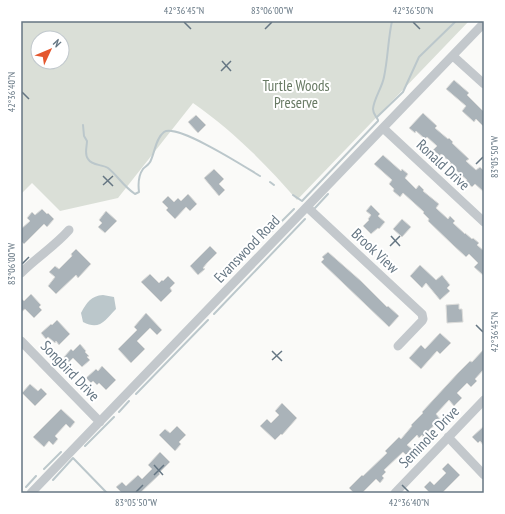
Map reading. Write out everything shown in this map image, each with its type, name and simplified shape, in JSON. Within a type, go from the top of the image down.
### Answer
[{"type":"street","name":"Evanswood Road","points":[[31,493],[483,24]]},
{"type":"street","points":[[453,56],[484,84]]},
{"type":"street","name":"Ronald Drive","points":[[383,128],[484,222]]},
{"type":"street","name":"Brook View","points":[[307,207],[420,311],[423,316],[422,321],[398,346]]},
{"type":"street","points":[[21,273],[39,256],[59,241],[69,230]]},
{"type":"street","name":"Songbird Drive","points":[[21,341],[100,422]]},
{"type":"street","name":"Seminole Drive","points":[[395,493],[484,400]]},
{"type":"street","points":[[448,438],[484,474]]},
{"type":"green space","name":"Turtle Woods Preserve","points":[[21,21],[469,21],[297,200],[248,148],[221,124],[193,103],[118,198],[60,211],[32,183],[21,194]]},
{"type":"shaded area","points":[[103,295],[114,297],[116,309],[98,325],[83,322],[81,313],[87,303],[92,298]]},
{"type":"building","points":[[454,80],[469,93],[467,95],[484,112],[484,127],[476,119],[474,122],[462,111],[466,106],[446,89]]},
{"type":"building","points":[[423,113],[437,126],[435,128],[448,139],[449,138],[453,142],[452,143],[469,159],[466,161],[476,170],[480,167],[484,171],[484,192],[475,184],[472,187],[466,182],[467,180],[450,165],[451,163],[441,154],[440,156],[433,150],[437,146],[427,137],[425,139],[416,131],[415,133],[409,128]]},
{"type":"building","points":[[196,115],[206,125],[198,133],[188,122]]},
{"type":"building","points":[[383,155],[401,171],[402,169],[408,174],[405,178],[416,189],[419,185],[424,190],[423,191],[439,204],[436,208],[448,219],[450,216],[455,221],[453,223],[465,234],[479,243],[477,245],[484,251],[484,276],[474,267],[478,263],[469,254],[466,257],[454,246],[428,221],[429,219],[423,213],[424,212],[403,193],[400,197],[393,191],[394,189],[389,184],[392,180],[374,164]]},
{"type":"building","points":[[214,169],[224,179],[219,184],[225,190],[219,196],[204,178]]},
{"type":"building","points":[[188,194],[197,204],[190,211],[186,207],[175,219],[166,210],[168,208],[162,202],[168,196],[174,202],[178,198],[181,201]]},
{"type":"building","points":[[371,205],[380,214],[378,216],[385,222],[379,229],[378,228],[371,234],[363,226],[369,220],[368,219],[371,215],[366,211]]},
{"type":"building","points":[[42,209],[54,219],[47,227],[44,224],[24,244],[21,241],[21,229],[30,221],[27,218],[32,212],[35,215]]},
{"type":"building","points":[[106,211],[117,221],[105,233],[98,227],[102,223],[99,220]]},
{"type":"building","points":[[402,219],[411,227],[402,237],[393,229]]},
{"type":"building","points":[[210,246],[217,253],[203,268],[205,269],[198,275],[190,266]]},
{"type":"building","points":[[76,249],[91,264],[78,278],[76,275],[56,294],[48,286],[55,277],[49,272],[55,266],[59,269],[72,256],[71,254]]},
{"type":"building","points":[[328,252],[361,281],[387,307],[388,306],[399,316],[389,327],[321,262],[324,259],[322,257]]},
{"type":"building","points":[[420,265],[436,280],[442,275],[450,285],[447,288],[450,291],[440,300],[426,283],[422,288],[410,276]]},
{"type":"building","points":[[150,274],[159,283],[168,276],[175,283],[170,288],[172,291],[161,302],[141,282]]},
{"type":"building","points":[[31,294],[41,305],[39,307],[42,310],[34,318],[25,309],[21,312],[21,298],[24,301]]},
{"type":"building","points":[[459,304],[459,309],[462,309],[463,322],[447,323],[446,305]]},
{"type":"building","points":[[146,313],[162,330],[157,335],[150,328],[137,341],[145,349],[131,363],[118,349],[137,330],[134,327]]},
{"type":"building","points":[[57,320],[70,334],[59,345],[56,341],[55,343],[48,337],[46,339],[41,333]]},
{"type":"building","points":[[440,333],[451,343],[440,354],[437,351],[421,369],[409,358],[421,345],[425,349]]},
{"type":"building","points":[[80,344],[86,351],[85,352],[89,356],[87,357],[90,360],[82,367],[73,358],[69,362],[64,357],[71,349],[73,351]]},
{"type":"building","points":[[484,349],[484,369],[475,379],[477,381],[471,387],[467,383],[457,393],[462,398],[454,406],[449,400],[436,414],[440,419],[423,437],[422,435],[419,438],[417,435],[407,445],[412,449],[406,455],[403,452],[384,470],[386,472],[382,476],[384,478],[380,483],[376,479],[362,493],[354,493],[349,488],[387,453],[385,451],[399,437],[401,439],[412,426],[411,425],[423,413],[422,412],[458,373],[470,361],[472,362]]},
{"type":"building","points":[[102,366],[116,380],[106,390],[99,383],[97,385],[93,381],[91,383],[86,378],[96,369],[98,371]]},
{"type":"building","points":[[30,384],[38,391],[41,388],[47,394],[35,406],[22,393]]},
{"type":"building","points":[[282,403],[297,418],[282,435],[281,434],[275,440],[260,426],[267,419],[271,423],[279,415],[275,411]]},
{"type":"building","points":[[61,409],[75,422],[70,428],[66,424],[55,436],[58,439],[53,445],[49,441],[44,447],[33,437]]},
{"type":"building","points":[[177,426],[186,435],[179,442],[181,444],[175,451],[159,435],[165,429],[170,433]]},
{"type":"building","points":[[484,426],[484,446],[480,441],[478,443],[472,437]]},
{"type":"building","points":[[160,452],[170,462],[140,493],[122,493],[116,487],[122,482],[126,486],[138,475],[142,479],[152,469],[148,465]]},
{"type":"building","points":[[448,463],[460,475],[442,493],[430,493],[424,487],[430,481],[434,485],[446,473],[442,469]]},
{"type":"waterway","points":[[293,195],[302,201],[378,121],[373,109],[384,77],[392,21]]},
{"type":"waterway","points":[[377,117],[403,92],[419,57],[456,21]]},
{"type":"waterway","points":[[83,125],[84,136],[87,141],[86,153],[88,159],[92,163],[108,168],[127,188],[135,194],[139,192],[140,174],[149,164],[159,138],[164,132],[171,131],[196,140],[211,147],[260,176]]},
{"type":"waterway","points":[[270,182],[274,185]]},
{"type":"waterway","points":[[315,208],[328,194]]},
{"type":"waterway","points":[[266,237],[294,209]]},
{"type":"waterway","points":[[214,314],[305,219]]},
{"type":"waterway","points":[[136,394],[208,320]]},
{"type":"waterway","points":[[119,412],[129,401]]},
{"type":"waterway","points":[[85,446],[114,417]]},
{"type":"waterway","points":[[44,469],[61,452]]},
{"type":"waterway","points":[[53,480],[73,458],[107,493]]},
{"type":"waterway","points":[[26,487],[36,476]]}]
